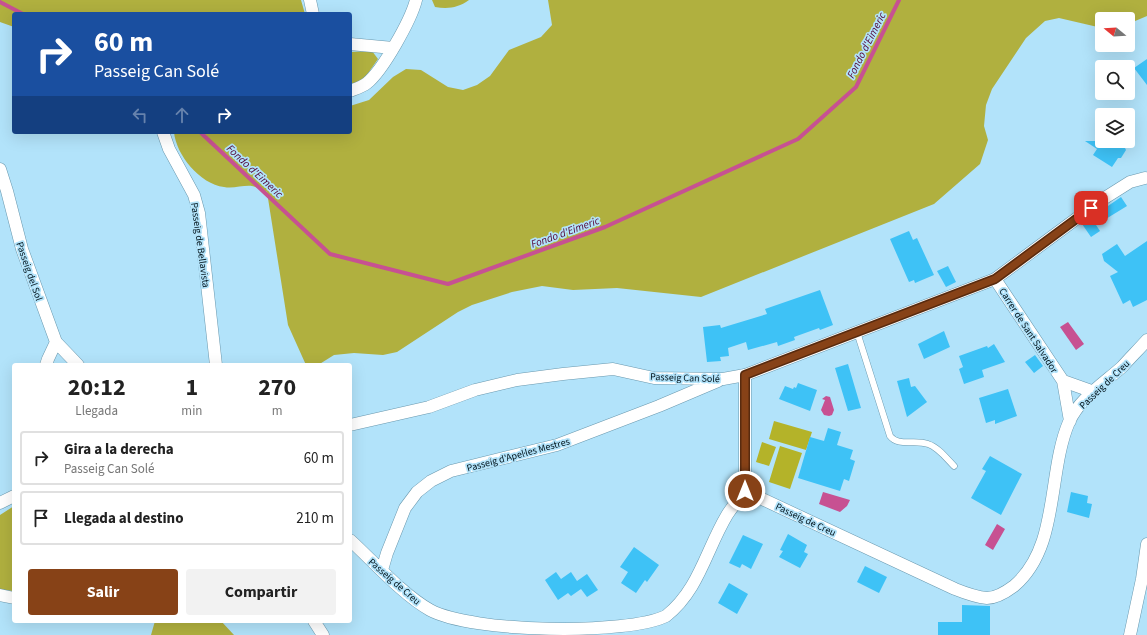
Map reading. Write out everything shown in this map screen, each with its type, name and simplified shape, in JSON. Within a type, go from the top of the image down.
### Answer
[{"type":"street","points":[[310,0],[313,12]]},
{"type":"street","points":[[352,90],[367,83],[383,64],[414,8],[416,0]]},
{"type":"street","points":[[352,44],[392,48]]},
{"type":"street","name":"Passeig de Bellavista","points":[[164,134],[169,149],[194,195],[199,213],[216,363]]},
{"type":"street","name":"Passeig del Sol","points":[[0,169],[8,191],[22,249],[56,342],[76,363]]},
{"type":"street","name":"Passeig Can Solé","points":[[352,425],[429,407],[475,390],[503,383],[563,374],[613,369],[654,378],[723,379],[745,375],[995,279],[1103,199],[1130,182],[1146,176]]},
{"type":"street","name":"Carrer de Sant Salvador","points":[[995,279],[1062,381],[1070,421]]},
{"type":"street","name":"Passeig de Creu","points":[[352,542],[397,585],[429,609],[458,620],[535,633],[585,633],[627,630],[646,626],[666,616],[683,599],[697,580],[727,516],[745,491],[955,589],[975,596],[988,598],[994,597],[1000,595],[1019,582],[1034,563],[1042,545],[1064,439],[1070,421],[1079,406],[1147,340]]},
{"type":"street","points":[[47,363],[56,342]]},
{"type":"street","points":[[745,375],[745,491]]},
{"type":"street","name":"Passeig d'Apel·les Mestres","points":[[382,570],[387,553],[405,508],[417,492],[431,481],[451,471],[557,446],[723,379]]},
{"type":"street","name":"Carrer de Sant Salvador","points":[[1062,381],[1094,392]]},
{"type":"street","points":[[0,503],[12,497]]},
{"type":"street","points":[[1130,635],[1142,579],[1147,544]]},
{"type":"street","points":[[0,596],[12,598]]},
{"type":"street","points":[[315,623],[323,635]]},
{"type":"lane","points":[[857,332],[890,436],[896,441],[929,444],[935,447],[954,466]]},
{"type":"shaded area","points":[[0,0],[301,0],[304,12],[12,12],[12,26],[0,22]]},
{"type":"shaded area","points":[[432,0],[469,0],[457,6],[444,8],[435,7]]},
{"type":"shaded area","points":[[548,0],[1147,0],[1147,16],[1135,21],[1135,12],[1095,12],[1095,26],[1059,18],[1045,21],[1026,38],[992,89],[986,105],[984,126],[988,140],[980,164],[934,204],[701,297],[617,288],[573,290],[542,286],[512,292],[472,305],[458,312],[397,352],[383,355],[354,353],[334,355],[321,363],[305,363],[288,325],[267,192],[252,186],[231,188],[224,187],[215,185],[206,180],[184,159],[179,150],[174,134],[352,134],[352,105],[369,100],[393,77],[406,69],[421,70],[448,87],[463,90],[477,85],[490,76],[509,50],[541,37],[552,25]]},
{"type":"shaded area","points":[[372,51],[378,59],[364,79],[352,84],[352,52]]},
{"type":"shaded area","points":[[1068,322],[1084,344],[1076,350],[1060,327]]},
{"type":"shaded area","points":[[826,396],[830,397],[834,410],[832,415],[829,416],[824,415],[821,410],[825,400],[822,399]]},
{"type":"shaded area","points":[[774,421],[812,432],[806,450],[769,439]]},
{"type":"shaded area","points":[[762,442],[776,447],[769,466],[756,462]]},
{"type":"shaded area","points":[[780,446],[802,453],[790,489],[769,482]]},
{"type":"shaded area","points":[[823,492],[850,500],[847,506],[840,512],[819,504]]},
{"type":"shaded area","points":[[12,507],[12,591],[0,590],[0,515]]},
{"type":"shaded area","points":[[997,524],[1005,529],[993,550],[985,545]]},
{"type":"shaded area","points":[[154,623],[223,623],[234,635],[151,635]]},
{"type":"building","points":[[1147,59],[1147,85],[1135,69],[1135,67]]},
{"type":"building","points":[[1085,141],[1095,141],[1095,148]]},
{"type":"building","points":[[1096,148],[1125,148],[1126,150],[1121,158],[1118,158],[1112,167],[1093,155],[1097,149]]},
{"type":"building","points":[[1121,197],[1127,206],[1096,225],[1100,231],[1091,237],[1082,224]]},
{"type":"building","points":[[909,231],[913,240],[917,238],[934,275],[915,283],[914,280],[909,282],[890,239]]},
{"type":"building","points":[[1147,241],[1147,300],[1133,307],[1130,300],[1123,304],[1110,276],[1118,272],[1104,261],[1102,254],[1117,244],[1125,256]]},
{"type":"building","points":[[948,266],[956,282],[946,287],[937,271]]},
{"type":"building","points":[[820,290],[833,325],[820,330],[819,328],[794,337],[795,340],[778,346],[777,342],[748,350],[746,342],[728,348],[729,356],[720,357],[721,361],[707,362],[703,327],[720,325],[721,328],[767,314],[765,309]]},
{"type":"building","points":[[944,331],[950,347],[924,359],[918,344]]},
{"type":"building","points":[[994,344],[1005,362],[982,370],[984,377],[964,384],[959,369],[963,367],[959,356],[987,346],[988,348]]},
{"type":"building","points":[[1035,355],[1043,366],[1034,373],[1025,362]]},
{"type":"building","points":[[848,364],[861,408],[848,411],[835,368]]},
{"type":"building","points":[[909,378],[911,387],[915,386],[927,402],[907,417],[897,381]]},
{"type":"building","points":[[798,383],[817,390],[810,411],[779,399],[785,386],[793,389],[794,387],[796,388]]},
{"type":"building","points":[[1008,389],[1017,416],[995,424],[995,420],[986,423],[979,398]]},
{"type":"building","points":[[828,428],[841,432],[837,445],[853,450],[850,459],[855,461],[849,481],[844,479],[840,491],[798,478],[810,437],[824,441]]},
{"type":"building","points":[[990,456],[1022,474],[1001,515],[971,498],[986,471],[982,469]]},
{"type":"building","points":[[1071,492],[1088,496],[1087,503],[1092,504],[1089,518],[1067,512]]},
{"type":"building","points":[[788,534],[807,545],[804,552],[808,554],[800,568],[779,557],[783,551],[780,550]]},
{"type":"building","points":[[743,535],[763,544],[751,569],[742,564],[740,568],[729,563]]},
{"type":"building","points":[[634,547],[659,565],[647,582],[645,580],[636,593],[621,583],[628,572],[620,567]]},
{"type":"building","points":[[865,566],[887,577],[879,593],[857,582]]},
{"type":"building","points":[[556,572],[561,579],[571,572],[577,581],[587,574],[598,590],[587,597],[581,589],[571,596],[568,593],[558,600],[545,580]]},
{"type":"building","points":[[729,583],[748,594],[737,614],[718,603]]},
{"type":"building","points":[[962,605],[990,606],[990,635],[938,635],[938,622],[962,622]]},
{"type":"waterway","name":"Fondo d'Eimeric","points":[[202,134],[330,254],[448,284],[605,227],[798,139],[856,87],[899,0]]},
{"type":"waterway","name":"Fondo d'Eimeric","points":[[0,2],[19,12]]},
{"type":"route","points":[[745,491],[745,375],[995,279],[1091,208]]}]
